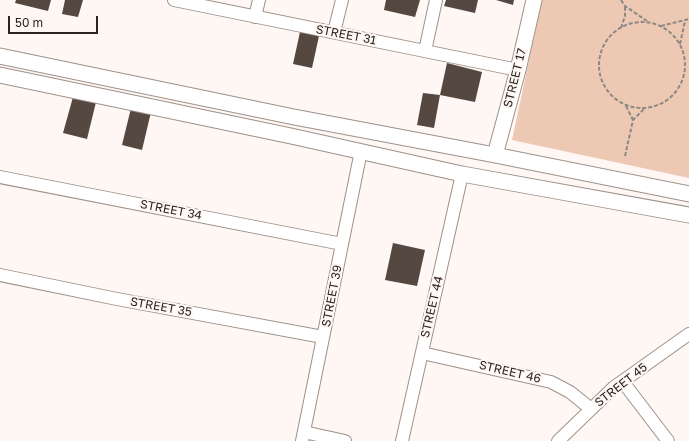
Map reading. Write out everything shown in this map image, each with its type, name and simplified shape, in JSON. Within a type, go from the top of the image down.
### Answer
[{"type":"street","name":"STREET 31","points":[[174,0],[518,70]]},
{"type":"street","points":[[255,17],[259,0]]},
{"type":"street","points":[[334,32],[342,0]]},
{"type":"street","points":[[425,51],[436,0]]},
{"type":"street","name":"STREET 17","points":[[495,155],[518,70],[534,0]]},
{"type":"street","points":[[0,56],[294,117],[689,194]]},
{"type":"street","points":[[0,75],[291,136],[462,174],[689,215]]},
{"type":"street","points":[[291,136],[294,117]]},
{"type":"street","name":"STREET 39","points":[[303,437],[361,151]]},
{"type":"street","name":"STREET 44","points":[[402,441],[462,174]]},
{"type":"street","name":"STREET 34","points":[[0,176],[342,244]]},
{"type":"street","name":"STREET 35","points":[[0,275],[117,299],[323,337]]},
{"type":"street","name":"STREET 45","points":[[558,441],[591,409],[623,382],[689,334]]},
{"type":"street","name":"STREET 46","points":[[422,353],[551,382],[570,392],[591,409]]},
{"type":"street","points":[[623,382],[661,438]]},
{"type":"street","points":[[303,437],[345,441]]},
{"type":"path","points":[[621,0],[625,6],[648,22],[667,30],[679,45],[683,53],[685,67],[682,81],[674,94],[663,103],[645,108],[635,108],[626,105],[610,94],[602,82],[599,68],[600,55],[606,42],[620,29],[628,25],[648,22]]},
{"type":"path","points":[[620,29],[625,16],[625,6]]},
{"type":"path","points":[[660,26],[688,20]]},
{"type":"path","points":[[679,45],[684,23],[688,20]]},
{"type":"path","points":[[625,156],[632,120],[626,105]]},
{"type":"path","points":[[632,120],[645,108]]},
{"type":"shaded area","points":[[542,0],[689,0],[689,178],[512,140]]},
{"type":"building","points":[[16,0],[51,0],[48,11],[15,3]]},
{"type":"building","points":[[65,0],[83,0],[78,17],[62,14]]},
{"type":"building","points":[[386,0],[420,0],[415,17],[384,10]]},
{"type":"building","points":[[446,0],[478,0],[475,13],[444,6]]},
{"type":"building","points":[[496,0],[514,0],[513,5]]},
{"type":"building","points":[[300,32],[319,36],[312,68],[293,64]]},
{"type":"building","points":[[447,63],[482,72],[475,102],[440,95]]},
{"type":"building","points":[[423,93],[440,95],[434,128],[417,125]]},
{"type":"building","points":[[73,97],[96,102],[87,139],[63,133]]},
{"type":"building","points":[[131,108],[151,112],[142,150],[122,145]]},
{"type":"building","points":[[393,243],[425,250],[417,286],[385,280]]}]
